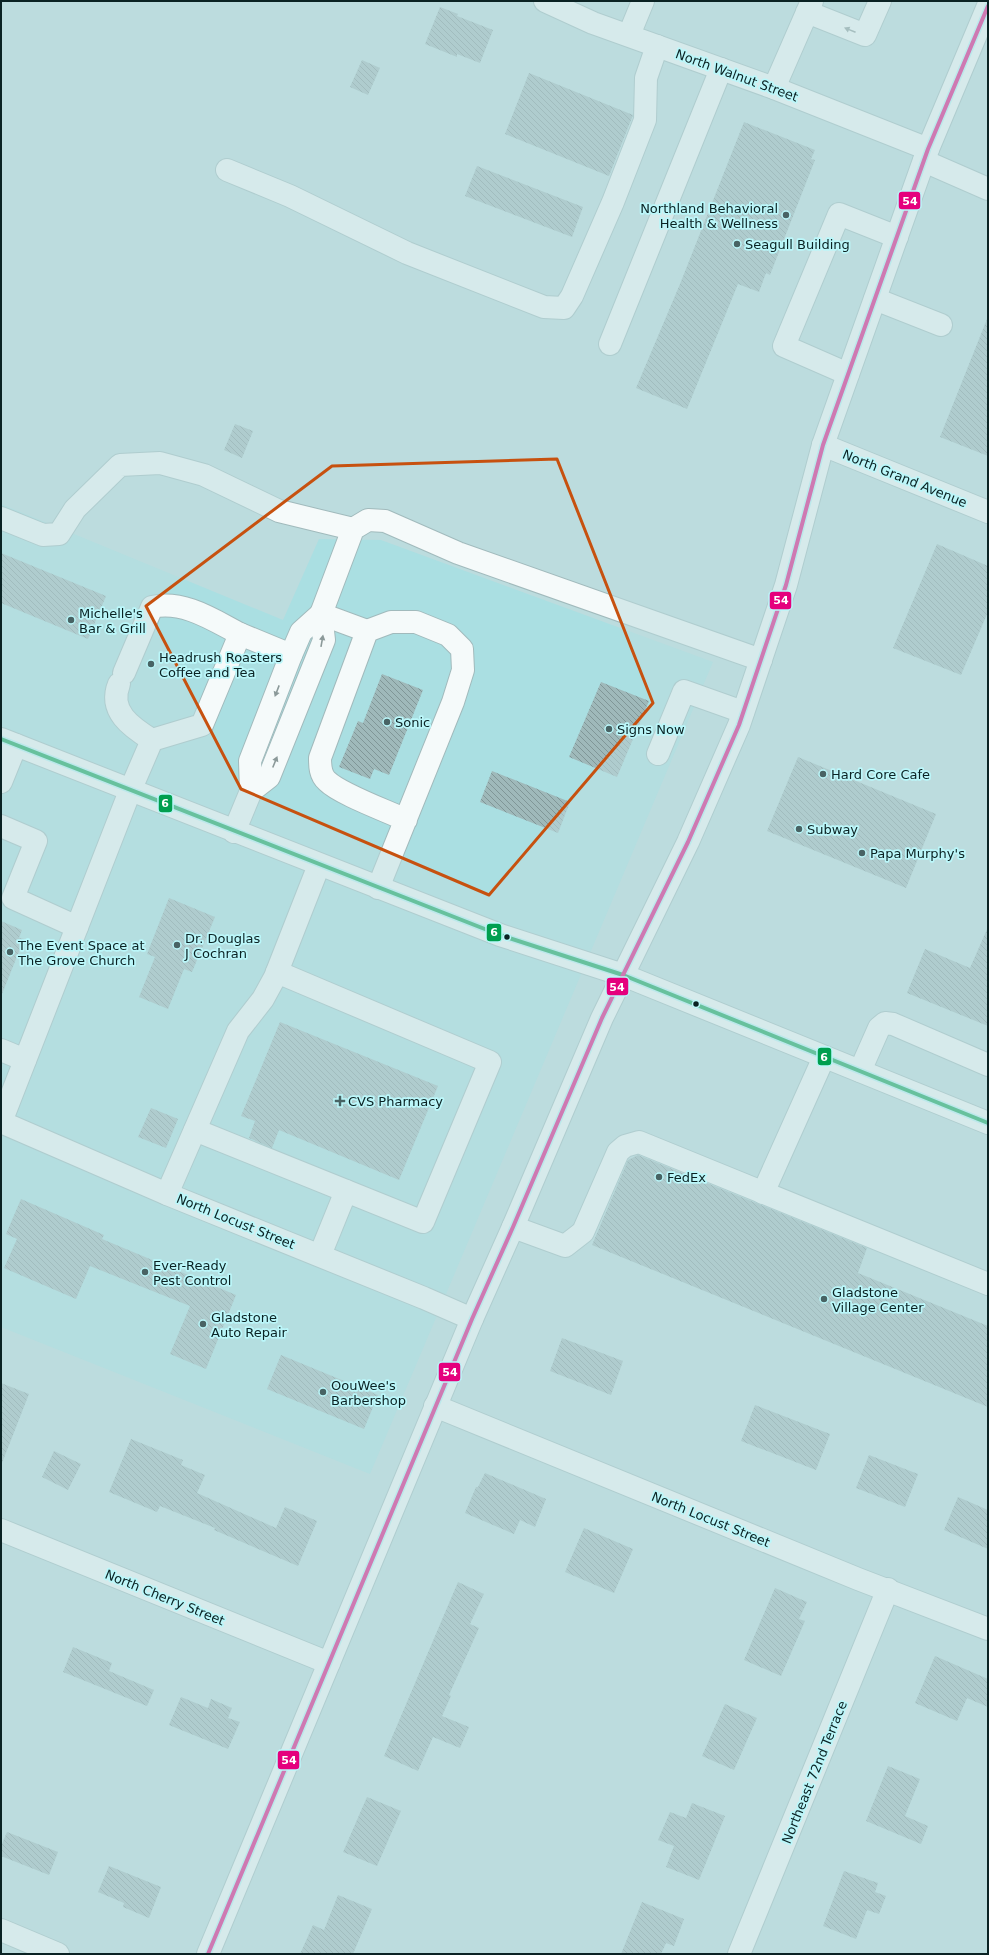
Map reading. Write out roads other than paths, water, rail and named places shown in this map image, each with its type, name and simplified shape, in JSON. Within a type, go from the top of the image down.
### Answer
[{"type":"main road","name":"North Walnut Street","points":[[545,1],[593,24],[629,35],[774,88],[926,155],[988,189]]},
{"type":"main road","points":[[629,35],[643,1]]},
{"type":"main road","points":[[774,88],[810,7],[864,35],[880,1]]},
{"type":"main road","points":[[208,1954],[472,1319],[602,1018],[688,842],[743,712],[786,585],[822,445],[926,155],[988,6]]},
{"type":"main road","points":[[227,170],[290,196],[423,260],[544,306],[564,308],[572,296],[613,202],[645,120],[646,78],[657,46]]},
{"type":"main road","points":[[610,344],[721,69]]},
{"type":"main road","points":[[848,374],[784,346],[839,214],[897,237]]},
{"type":"main road","points":[[875,299],[941,325]]},
{"type":"main road","name":"North Grand Avenue","points":[[822,445],[988,512]]},
{"type":"main road","points":[[1,518],[43,535],[59,534],[75,509],[120,465],[160,463],[204,475],[279,511],[354,529]]},
{"type":"main road","points":[[234,832],[251,791],[250,761],[291,655],[301,632],[321,614],[354,529],[368,520],[385,521],[458,553],[761,660]]},
{"type":"main road","points":[[240,634],[202,725],[152,740],[133,728],[118,710],[115,699],[122,678],[152,608],[166,604],[186,608],[240,634],[291,655]]},
{"type":"main road","points":[[321,614],[367,630],[391,622],[416,622],[448,635],[462,649],[463,670],[453,702],[378,888]]},
{"type":"main road","points":[[251,791],[269,777],[324,640],[321,614]]},
{"type":"main road","points":[[367,630],[320,758],[320,770],[326,781],[337,788],[406,820]]},
{"type":"main road","points":[[658,754],[684,691],[743,712]]},
{"type":"main road","points":[[1,1122],[130,791],[152,740]]},
{"type":"main road","points":[[1,782],[9,742],[234,832],[500,935],[622,975],[988,1124]]},
{"type":"main road","points":[[1,826],[36,841],[13,898],[77,927]]},
{"type":"main road","points":[[167,1194],[238,1031],[263,999],[277,972],[319,865]]},
{"type":"main road","points":[[195,1130],[423,1222],[490,1062],[277,972]]},
{"type":"main road","points":[[860,1071],[879,1028],[885,1022],[893,1024],[988,1065]]},
{"type":"main road","points":[[1,1050],[25,1060]]},
{"type":"main road","points":[[764,1193],[824,1057]]},
{"type":"main road","name":"North Locust Street","points":[[1,1122],[167,1194],[320,1255],[472,1319]]},
{"type":"main road","points":[[513,1227],[565,1246],[572,1242],[583,1232],[618,1152],[625,1146],[639,1142],[988,1284]]},
{"type":"main road","points":[[320,1255],[346,1191]]},
{"type":"main road","name":"North Locust Street","points":[[435,1406],[988,1629]]},
{"type":"main road","name":"North Cherry Street","points":[[1,1530],[329,1664]]},
{"type":"main road","name":"Northeast 72nd Terrace","points":[[739,1954],[888,1589]]},
{"type":"main road","points":[[1,1930],[58,1954]]},
{"type":"place","name":"Northland Behavioral Health & Wellness","points":[[786,215]]},
{"type":"place","name":"Seagull Building","points":[[737,244]]},
{"type":"place","name":"Michelle's Bar & Grill","points":[[71,620]]},
{"type":"place","name":"Headrush Roasters Coffee and Tea","points":[[151,664]]},
{"type":"place","name":"Sonic","points":[[387,722]]},
{"type":"place","name":"Signs Now","points":[[609,729]]},
{"type":"place","name":"Hard Core Cafe","points":[[823,774]]},
{"type":"place","name":"Subway","points":[[799,829]]},
{"type":"place","name":"Papa Murphy's","points":[[862,853]]},
{"type":"place","name":"Dr. Douglas J Cochran","points":[[177,945]]},
{"type":"place","name":"The Event Space at The Grove Church","points":[[10,952]]},
{"type":"place","name":"CVS Pharmacy","points":[[340,1101]]},
{"type":"place","name":"FedEx","points":[[659,1177]]},
{"type":"place","name":"Ever-Ready Pest Control","points":[[145,1272]]},
{"type":"place","name":"Gladstone Village Center","points":[[824,1299]]},
{"type":"place","name":"Gladstone Auto Repair","points":[[203,1324]]},
{"type":"place","name":"OouWee's Barbershop","points":[[323,1392]]}]
